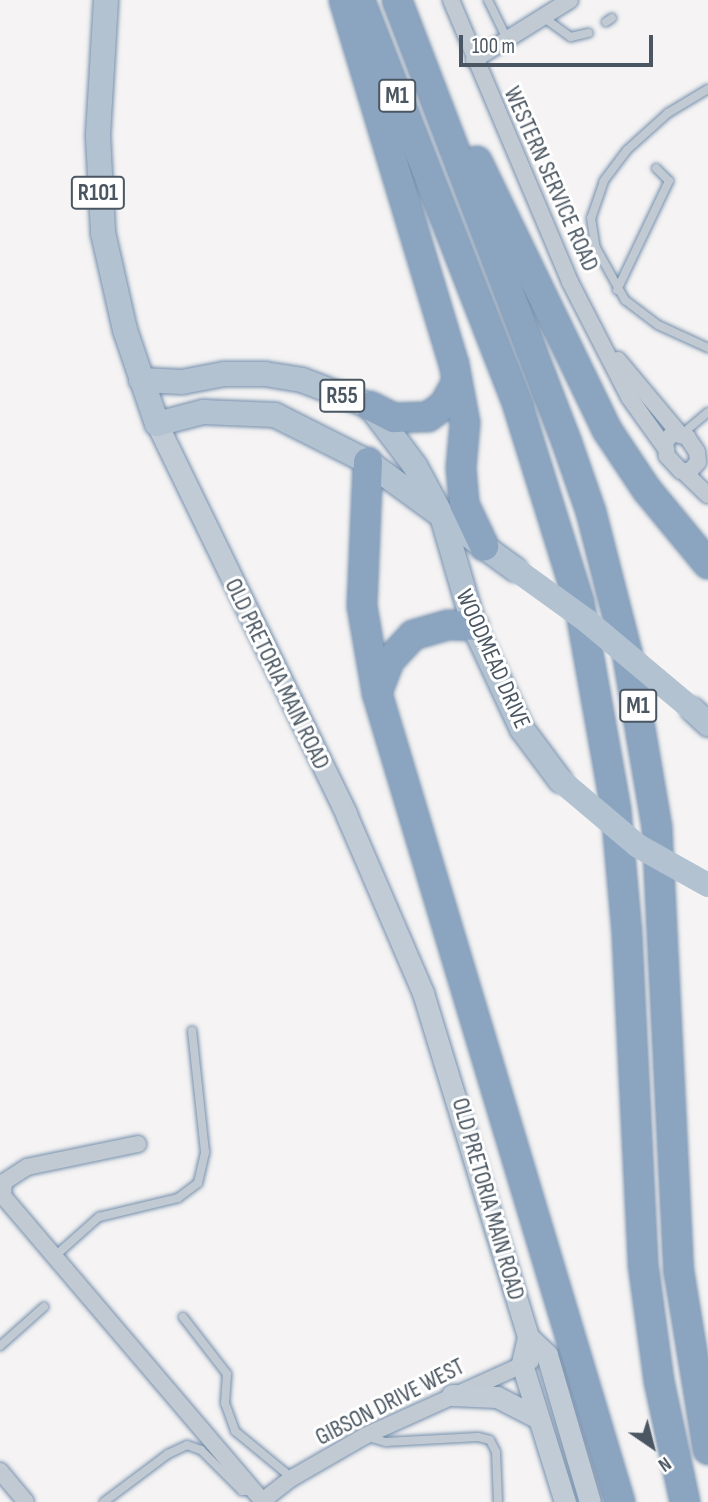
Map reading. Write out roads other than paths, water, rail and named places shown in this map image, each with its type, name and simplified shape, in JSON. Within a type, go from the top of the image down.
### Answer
[{"type":"highway","points":[[344,0],[457,382],[465,423],[461,468],[464,504],[484,546]]},
{"type":"highway","name":"M1","points":[[360,0],[518,406],[579,603],[616,810],[627,934],[643,1264],[659,1381],[685,1502]]},
{"type":"highway","points":[[399,0],[607,430],[647,490],[708,564]]},
{"type":"highway","name":"M1","points":[[399,0],[567,443],[591,512],[627,652],[657,828],[679,1272],[708,1450]]},
{"type":"highway","points":[[370,407],[394,418],[428,417],[444,405],[457,382]]},
{"type":"highway","points":[[368,462],[362,606],[377,694],[620,1502]]},
{"type":"highway","points":[[377,694],[388,661],[412,635],[449,625],[474,626]]},
{"type":"main road","name":"OLD PRETORIA MAIN ROAD","points":[[106,0],[98,193],[112,283],[141,380],[157,424],[346,814],[423,993],[528,1337],[522,1364],[565,1502]]},
{"type":"main road","name":"R55","points":[[141,380],[182,382],[223,374],[265,374],[302,380],[370,407]]},
{"type":"main road","name":"WOODMEAD DRIVE","points":[[370,407],[415,466],[442,516],[474,626],[522,729],[560,780],[638,846],[708,885]]},
{"type":"main road","name":"WOODMEAD DRIVE","points":[[157,424],[203,412],[275,415],[368,462],[587,621],[701,717]]},
{"type":"main road","name":"OLD PRETORIA MAIN ROAD","points":[[528,1337],[547,1355]]},
{"type":"main road","points":[[547,1355],[590,1502]]},
{"type":"main road","points":[[452,1395],[497,1397],[538,1418]]},
{"type":"street","name":"WESTERN SERVICE ROAD","points":[[451,0],[529,194],[629,397],[664,446],[673,465],[699,462],[680,433],[600,335]]},
{"type":"street","points":[[474,60],[570,0]]},
{"type":"street","points":[[664,446],[669,435],[680,433]]},
{"type":"street","points":[[699,462],[708,495]]},
{"type":"street","points":[[138,1144],[27,1167],[4,1182],[3,1196],[260,1498]]},
{"type":"street","name":"GIBSON DRIVE WEST","points":[[260,1498],[365,1436],[547,1355]]},
{"type":"street","points":[[0,1471],[26,1502]]},
{"type":"lane","points":[[488,0],[507,39]]},
{"type":"lane","points":[[542,17],[571,37],[589,33]]},
{"type":"lane","points":[[708,89],[640,136],[612,167],[598,194],[591,218],[592,236],[617,290],[657,325],[708,348]]},
{"type":"lane","points":[[617,290],[669,181],[656,168]]},
{"type":"lane","points":[[680,433],[708,412]]},
{"type":"lane","points":[[55,1256],[99,1217],[178,1198],[198,1183],[205,1152],[192,1031]]},
{"type":"lane","points":[[0,1346],[44,1307]]},
{"type":"lane","points":[[183,1317],[227,1374],[225,1403],[235,1431],[292,1478]]},
{"type":"lane","points":[[365,1436],[386,1442],[478,1437],[490,1440],[496,1451],[498,1502]]},
{"type":"lane","points":[[104,1502],[168,1454],[187,1445],[201,1450],[242,1491],[260,1498]]}]
